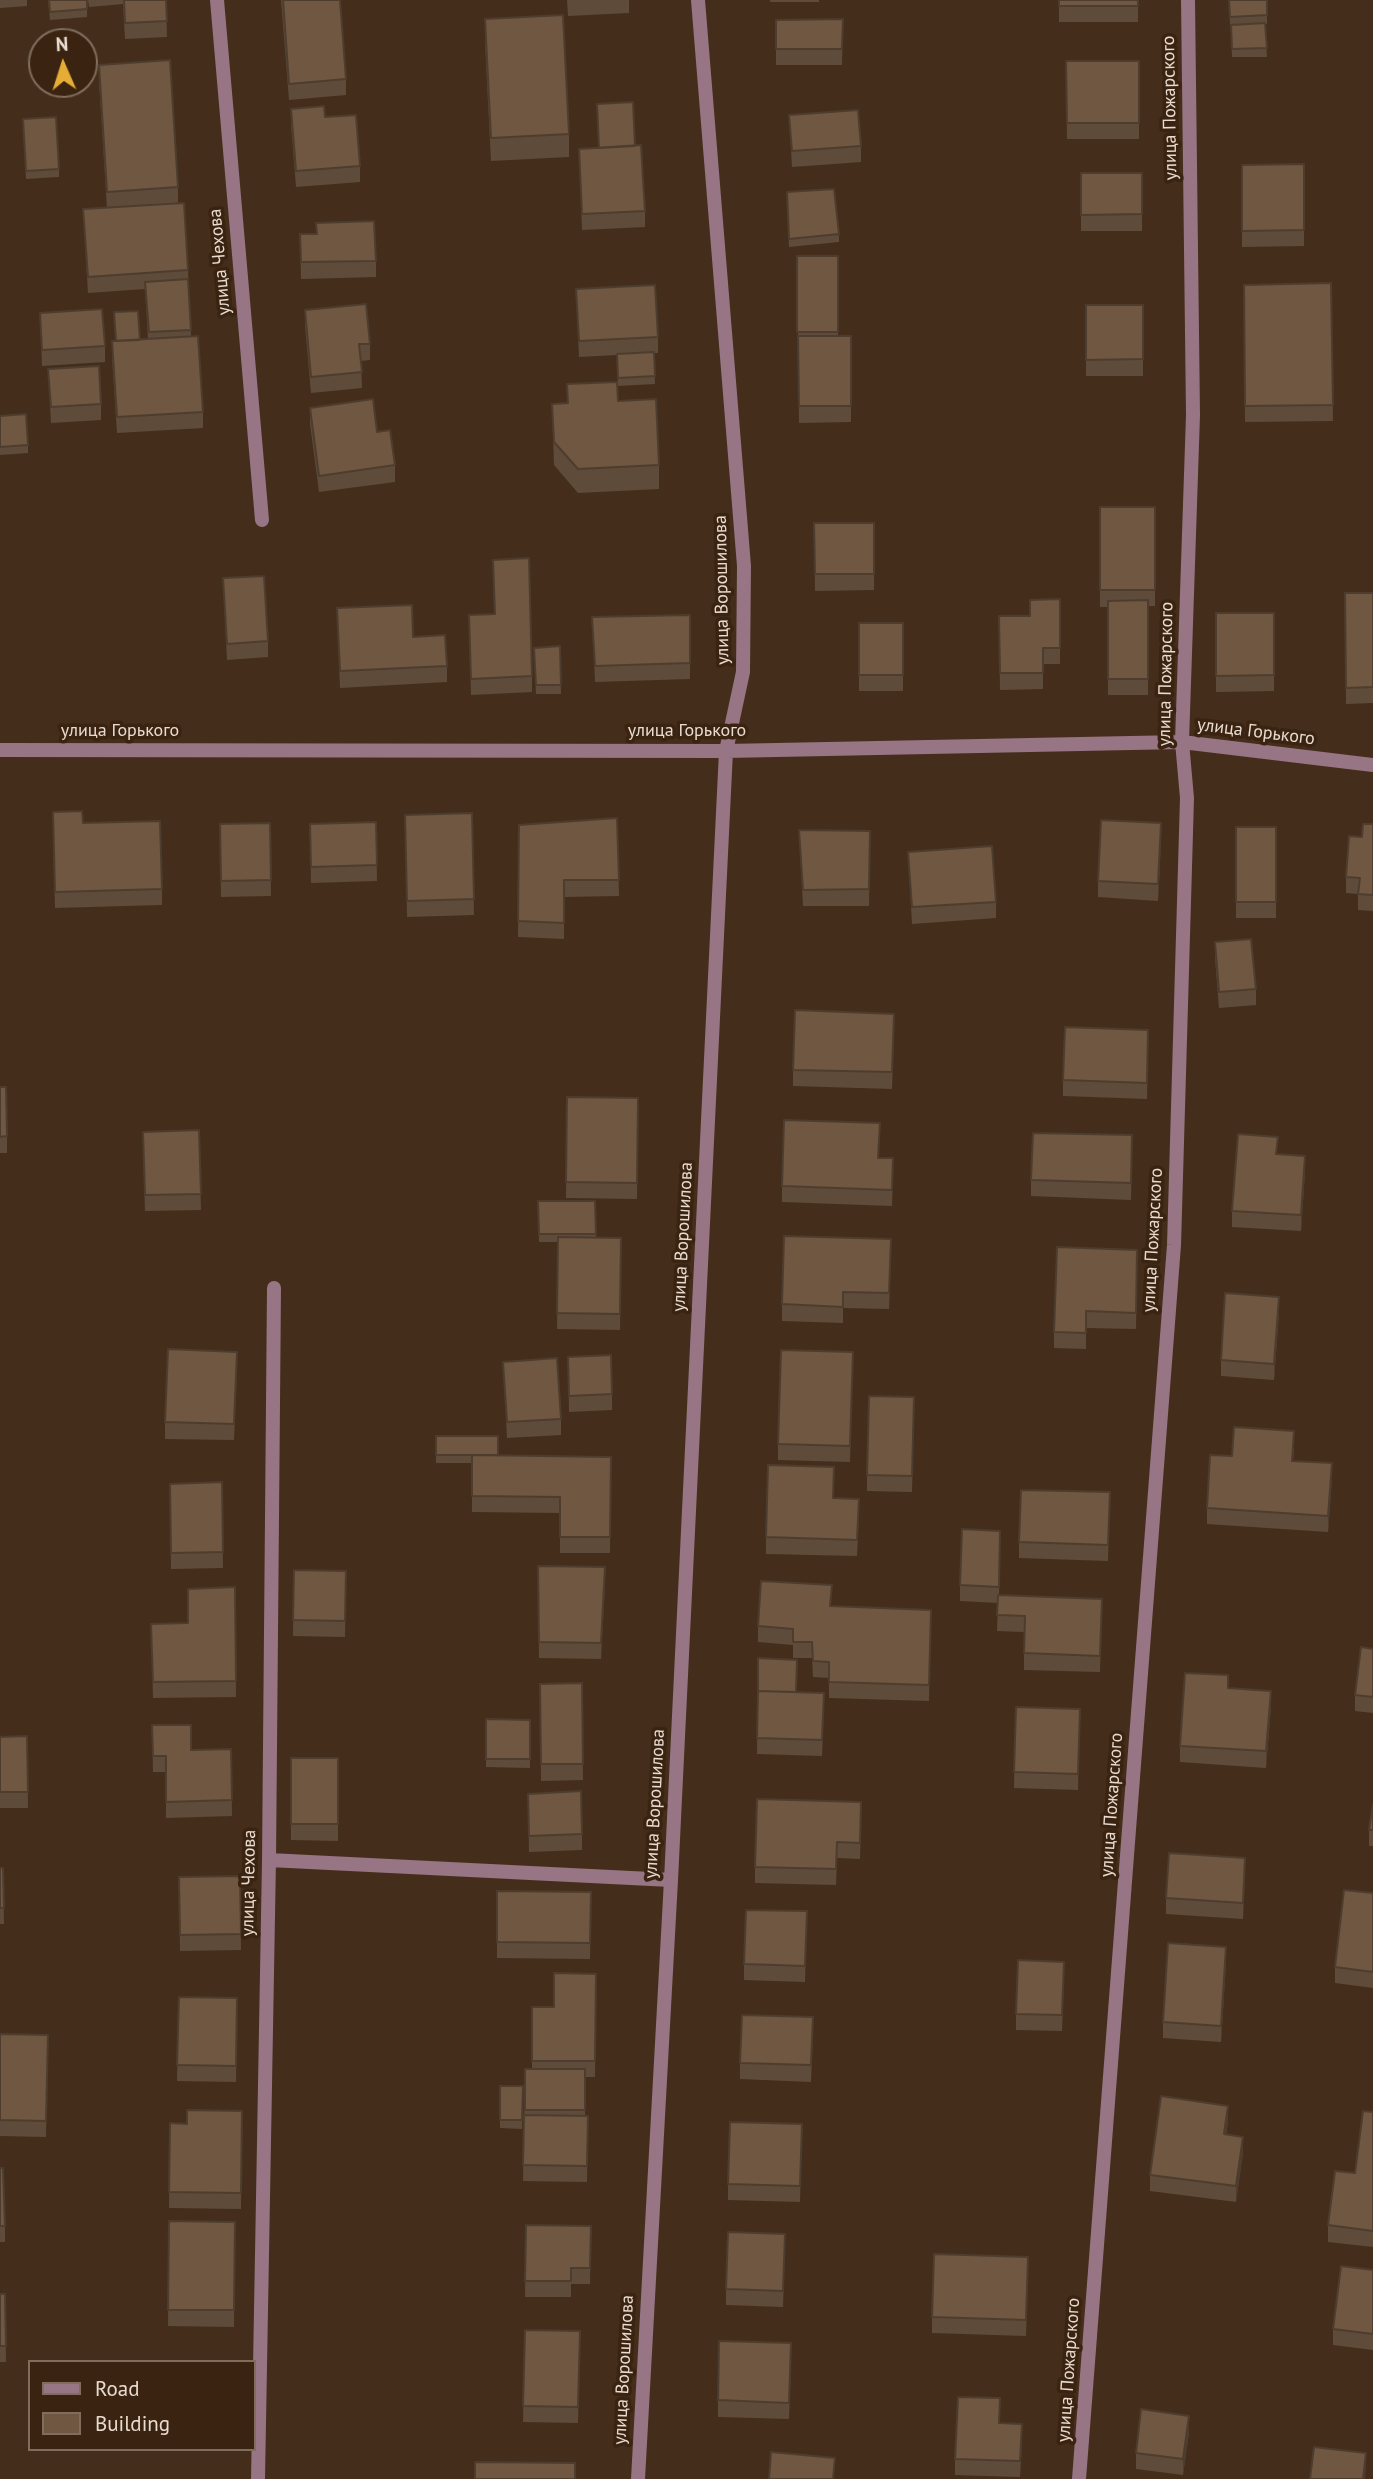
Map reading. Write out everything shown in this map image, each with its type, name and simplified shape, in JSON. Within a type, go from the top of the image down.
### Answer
[{"type":"street","name":"улица Чехова","points":[[217,0],[262,520]]},
{"type":"street","name":"улица Ворошилова","points":[[638,2479],[671,1880],[726,751],[743,672],[744,566],[698,0]]},
{"type":"street","name":"улица Пожарского","points":[[1079,2479],[1174,1245],[1187,798],[1182,742],[1193,415],[1188,0]]},
{"type":"street","name":"улица Горького","points":[[0,750],[726,751],[1182,742],[1373,765]]},
{"type":"street","name":"улица Чехова","points":[[258,2479],[269,1860],[274,1288]]},
{"type":"street","points":[[269,1860],[671,1880]]},
{"type":"building","points":[[49,0],[87,0],[87,9],[50,12]]},
{"type":"building","points":[[124,0],[166,0],[167,21],[125,23]]},
{"type":"building","points":[[283,0],[340,0],[346,79],[289,84]]},
{"type":"building","points":[[1059,0],[1138,0],[1138,6],[1059,6]]},
{"type":"building","points":[[1229,0],[1267,0],[1267,15],[1230,17]]},
{"type":"building","points":[[563,15],[569,134],[491,138],[485,19]]},
{"type":"building","points":[[843,19],[842,49],[776,49],[776,20]]},
{"type":"building","points":[[1265,23],[1267,48],[1232,49],[1231,25]]},
{"type":"building","points":[[170,60],[178,187],[107,192],[99,65]]},
{"type":"building","points":[[1066,61],[1139,61],[1139,123],[1067,123]]},
{"type":"building","points":[[633,102],[635,146],[599,148],[597,104]]},
{"type":"building","points":[[324,106],[325,117],[356,115],[360,166],[296,171],[291,109]]},
{"type":"building","points":[[858,110],[861,146],[792,151],[789,115]]},
{"type":"building","points":[[56,117],[59,169],[26,171],[23,119]]},
{"type":"building","points":[[641,145],[645,211],[582,214],[579,149]]},
{"type":"building","points":[[1304,164],[1304,230],[1242,231],[1242,165]]},
{"type":"building","points":[[1081,173],[1142,173],[1142,214],[1081,215]]},
{"type":"building","points":[[834,189],[839,234],[789,239],[787,192]]},
{"type":"building","points":[[184,203],[188,270],[88,277],[83,209]]},
{"type":"building","points":[[374,221],[376,261],[301,262],[300,234],[317,234],[316,223]]},
{"type":"building","points":[[797,256],[838,256],[838,332],[797,332]]},
{"type":"building","points":[[188,279],[191,330],[149,332],[145,282]]},
{"type":"building","points":[[1331,283],[1333,405],[1245,406],[1244,285]]},
{"type":"building","points":[[655,285],[658,337],[579,341],[576,289]]},
{"type":"building","points":[[366,304],[370,344],[359,344],[362,372],[311,377],[305,310]]},
{"type":"building","points":[[1086,305],[1143,305],[1143,359],[1086,360]]},
{"type":"building","points":[[102,309],[105,346],[42,350],[40,313]]},
{"type":"building","points":[[138,311],[140,340],[116,341],[114,312]]},
{"type":"building","points":[[198,336],[203,412],[117,417],[112,341]]},
{"type":"building","points":[[798,336],[851,336],[851,406],[799,406]]},
{"type":"building","points":[[654,352],[655,376],[618,378],[617,354]]},
{"type":"building","points":[[99,366],[101,404],[51,407],[48,369]]},
{"type":"building","points":[[617,382],[618,401],[656,399],[659,465],[578,469],[554,442],[552,404],[568,403],[567,384]]},
{"type":"building","points":[[373,399],[377,432],[390,430],[395,465],[319,476],[310,408]]},
{"type":"building","points":[[26,414],[28,445],[0,447],[0,416]]},
{"type":"building","points":[[1100,507],[1155,507],[1155,590],[1100,590]]},
{"type":"building","points":[[814,523],[874,523],[874,574],[815,574]]},
{"type":"building","points":[[529,558],[532,676],[471,679],[469,615],[495,614],[493,560]]},
{"type":"building","points":[[264,576],[268,641],[227,644],[223,578]]},
{"type":"building","points":[[1345,593],[1373,593],[1373,687],[1346,688]]},
{"type":"building","points":[[1060,599],[1060,648],[1043,648],[1043,673],[1000,673],[999,616],[1030,616],[1030,600]]},
{"type":"building","points":[[1148,600],[1148,679],[1108,679],[1108,601]]},
{"type":"building","points":[[412,605],[413,637],[445,635],[447,666],[340,671],[337,608]]},
{"type":"building","points":[[1216,613],[1274,613],[1274,675],[1216,676]]},
{"type":"building","points":[[690,615],[690,663],[595,666],[592,617]]},
{"type":"building","points":[[859,623],[903,623],[903,675],[859,675]]},
{"type":"building","points":[[560,646],[561,685],[536,685],[534,648]]},
{"type":"building","points":[[82,811],[83,823],[160,821],[162,889],[55,892],[53,812]]},
{"type":"building","points":[[472,813],[474,899],[407,901],[405,815]]},
{"type":"building","points":[[617,818],[619,880],[564,880],[564,923],[518,921],[519,825]]},
{"type":"building","points":[[1101,820],[1161,823],[1158,884],[1098,881]]},
{"type":"building","points":[[376,822],[377,865],[311,867],[310,824]]},
{"type":"building","points":[[270,823],[271,880],[221,881],[220,824]]},
{"type":"building","points":[[1363,824],[1373,824],[1373,895],[1358,894],[1360,878],[1346,877],[1349,836],[1362,837]]},
{"type":"building","points":[[1236,827],[1276,827],[1276,902],[1236,902]]},
{"type":"building","points":[[799,830],[870,831],[869,889],[803,890]]},
{"type":"building","points":[[992,846],[996,902],[912,907],[908,852]]},
{"type":"building","points":[[1251,939],[1256,989],[1219,992],[1215,942]]},
{"type":"building","points":[[795,1010],[894,1014],[892,1072],[793,1070]]},
{"type":"building","points":[[1065,1027],[1148,1030],[1147,1083],[1063,1080]]},
{"type":"building","points":[[0,1087],[6,1087],[7,1136],[0,1137]]},
{"type":"building","points":[[567,1097],[638,1098],[637,1183],[566,1182]]},
{"type":"building","points":[[784,1120],[880,1123],[878,1158],[893,1158],[892,1190],[782,1186]]},
{"type":"building","points":[[199,1130],[201,1194],[145,1195],[143,1132]]},
{"type":"building","points":[[1033,1133],[1132,1135],[1131,1183],[1031,1180]]},
{"type":"building","points":[[1238,1134],[1278,1137],[1276,1154],[1305,1156],[1301,1215],[1232,1211]]},
{"type":"building","points":[[538,1201],[595,1201],[596,1234],[539,1234]]},
{"type":"building","points":[[784,1236],[891,1239],[889,1293],[843,1292],[843,1307],[782,1304]]},
{"type":"building","points":[[558,1237],[621,1238],[620,1314],[557,1313]]},
{"type":"building","points":[[1057,1247],[1137,1250],[1136,1313],[1086,1311],[1086,1333],[1054,1332]]},
{"type":"building","points":[[1225,1293],[1279,1297],[1274,1364],[1221,1360]]},
{"type":"building","points":[[168,1349],[237,1352],[234,1424],[165,1422]]},
{"type":"building","points":[[781,1350],[853,1352],[850,1446],[778,1444]]},
{"type":"building","points":[[611,1355],[612,1394],[569,1396],[568,1357]]},
{"type":"building","points":[[557,1358],[561,1419],[507,1422],[503,1362]]},
{"type":"building","points":[[869,1396],[914,1397],[912,1476],[867,1475]]},
{"type":"building","points":[[1234,1427],[1294,1431],[1292,1461],[1332,1463],[1328,1516],[1207,1508],[1210,1455],[1232,1456]]},
{"type":"building","points":[[436,1436],[498,1436],[498,1455],[436,1455]]},
{"type":"building","points":[[472,1455],[611,1457],[610,1537],[560,1537],[560,1497],[472,1496]]},
{"type":"building","points":[[768,1465],[834,1467],[833,1498],[859,1499],[857,1540],[766,1537]]},
{"type":"building","points":[[222,1482],[223,1552],[171,1553],[170,1484]]},
{"type":"building","points":[[1021,1490],[1110,1492],[1108,1545],[1019,1542]]},
{"type":"building","points":[[962,1529],[1000,1531],[999,1587],[960,1585]]},
{"type":"building","points":[[538,1566],[605,1567],[601,1643],[539,1642]]},
{"type":"building","points":[[294,1570],[346,1571],[345,1621],[293,1620]]},
{"type":"building","points":[[761,1581],[832,1585],[830,1606],[931,1610],[929,1685],[829,1682],[829,1662],[813,1661],[812,1642],[793,1642],[793,1629],[758,1626]]},
{"type":"building","points":[[235,1587],[236,1681],[153,1682],[151,1624],[188,1623],[188,1589]]},
{"type":"building","points":[[998,1595],[1102,1599],[1100,1656],[1024,1653],[1025,1616],[997,1615]]},
{"type":"building","points":[[1361,1647],[1373,1649],[1373,1697],[1355,1695]]},
{"type":"building","points":[[758,1658],[797,1660],[796,1692],[758,1691]]},
{"type":"building","points":[[1185,1673],[1228,1675],[1228,1688],[1271,1691],[1266,1751],[1180,1746]]},
{"type":"building","points":[[582,1683],[583,1764],[541,1764],[540,1684]]},
{"type":"building","points":[[758,1691],[824,1693],[822,1740],[757,1738]]},
{"type":"building","points":[[1016,1707],[1080,1709],[1078,1774],[1014,1772]]},
{"type":"building","points":[[486,1719],[530,1720],[530,1759],[486,1759]]},
{"type":"building","points":[[152,1725],[191,1725],[191,1750],[231,1749],[232,1800],[166,1802],[166,1756],[153,1756]]},
{"type":"building","points":[[27,1736],[28,1792],[0,1792],[0,1737]]},
{"type":"building","points":[[291,1758],[338,1758],[338,1824],[291,1824]]},
{"type":"building","points":[[581,1791],[582,1834],[529,1836],[528,1794]]},
{"type":"building","points":[[757,1799],[861,1802],[860,1843],[837,1842],[836,1869],[755,1867]]},
{"type":"building","points":[[1373,1805],[1373,1830],[1369,1830]]},
{"type":"building","points":[[1169,1853],[1245,1858],[1243,1903],[1166,1898]]},
{"type":"building","points":[[0,1868],[3,1868],[4,1908],[0,1908]]},
{"type":"building","points":[[240,1876],[241,1934],[180,1935],[179,1877]]},
{"type":"building","points":[[1344,1890],[1373,1893],[1373,1972],[1335,1967]]},
{"type":"building","points":[[497,1891],[591,1892],[590,1943],[497,1942]]},
{"type":"building","points":[[746,1910],[807,1911],[805,1966],[744,1964]]},
{"type":"building","points":[[1168,1943],[1226,1947],[1221,2026],[1163,2022]]},
{"type":"building","points":[[1018,1960],[1064,1962],[1062,2015],[1016,2014]]},
{"type":"building","points":[[554,1973],[596,1974],[595,2061],[532,2061],[532,2007],[554,2007]]},
{"type":"building","points":[[179,1997],[237,1998],[236,2066],[177,2065]]},
{"type":"building","points":[[742,2015],[813,2017],[811,2065],[740,2063]]},
{"type":"building","points":[[0,2034],[48,2035],[46,2121],[0,2120]]},
{"type":"building","points":[[525,2069],[585,2069],[585,2110],[525,2110]]},
{"type":"building","points":[[500,2086],[523,2086],[522,2120],[500,2120]]},
{"type":"building","points":[[1161,2096],[1228,2106],[1224,2134],[1243,2137],[1236,2186],[1150,2175]]},
{"type":"building","points":[[187,2110],[242,2111],[241,2193],[169,2192],[170,2123],[187,2124]]},
{"type":"building","points":[[1363,2111],[1373,2112],[1373,2231],[1328,2225],[1335,2171],[1355,2173]]},
{"type":"building","points":[[524,2115],[588,2116],[587,2166],[523,2165]]},
{"type":"building","points":[[730,2122],[802,2124],[800,2186],[728,2184]]},
{"type":"building","points":[[0,2168],[3,2168],[5,2226],[0,2226]]},
{"type":"building","points":[[169,2221],[235,2222],[234,2310],[168,2310]]},
{"type":"building","points":[[526,2225],[591,2226],[590,2268],[571,2268],[571,2281],[525,2281]]},
{"type":"building","points":[[728,2232],[785,2234],[783,2291],[726,2289]]},
{"type":"building","points":[[934,2254],[1028,2257],[1026,2320],[932,2317]]},
{"type":"building","points":[[1341,2266],[1373,2270],[1373,2334],[1333,2329]]},
{"type":"building","points":[[0,2294],[5,2294],[6,2346],[0,2346]]},
{"type":"building","points":[[525,2330],[580,2331],[578,2407],[523,2406]]},
{"type":"building","points":[[719,2341],[791,2343],[789,2403],[718,2400]]},
{"type":"building","points":[[958,2397],[1000,2398],[999,2423],[1022,2424],[1020,2461],[955,2459]]},
{"type":"building","points":[[1141,2409],[1189,2416],[1183,2459],[1136,2453]]},
{"type":"building","points":[[1314,2447],[1366,2453],[1363,2479],[1310,2479]]},
{"type":"building","points":[[771,2452],[835,2458],[833,2479],[769,2479]]},
{"type":"building","points":[[475,2462],[575,2463],[575,2479],[475,2479]]}]
